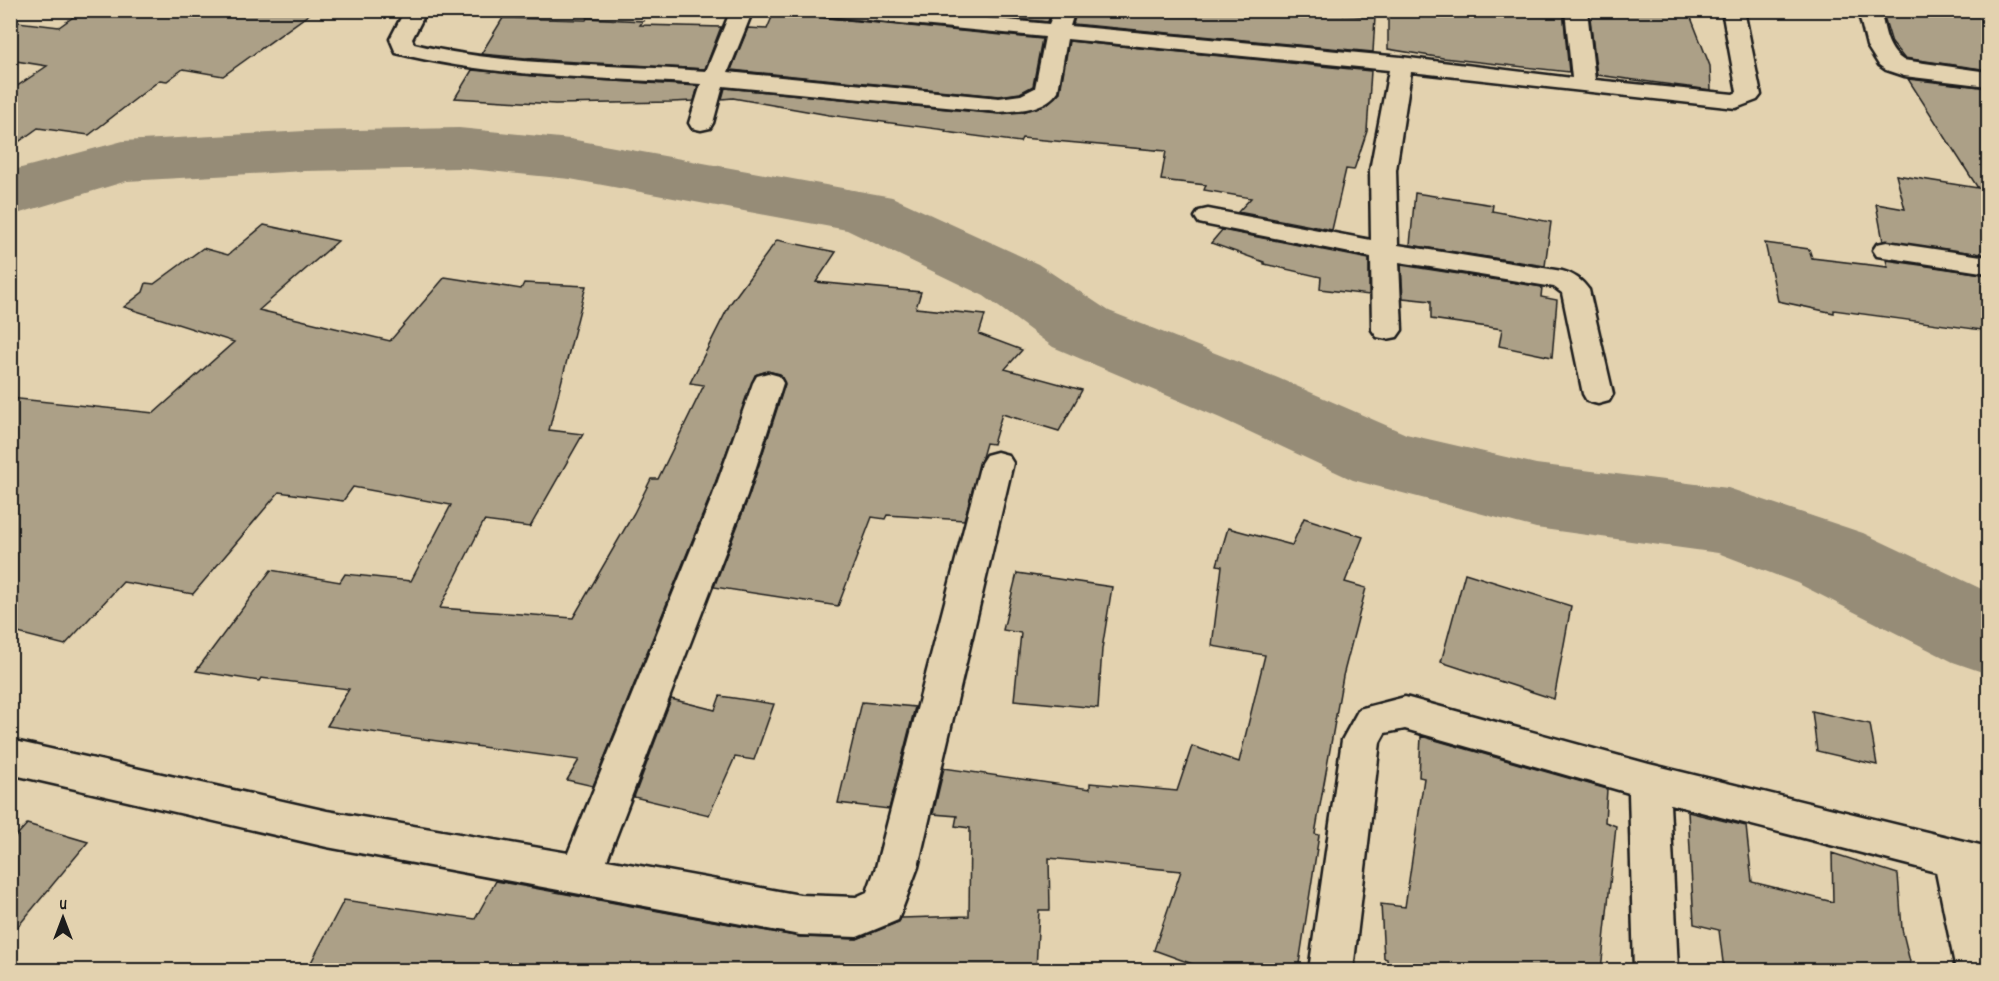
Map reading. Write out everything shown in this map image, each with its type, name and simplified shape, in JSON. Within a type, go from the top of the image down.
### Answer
[{"type":"street","points":[[416,10],[401,39],[404,48],[426,54],[493,63],[714,78],[999,105],[1027,102],[1046,91],[1057,32],[1065,10]]},
{"type":"street","points":[[701,123],[714,78],[742,10]]},
{"type":"street","points":[[827,10],[1401,64],[1736,101],[1749,94],[1733,10]]},
{"type":"street","points":[[1576,10],[1584,86]]},
{"type":"street","points":[[1869,10],[1882,56],[1891,66],[1989,79]]},
{"type":"street","points":[[1387,330],[1383,170],[1401,64]]},
{"type":"street","points":[[1208,217],[1385,251],[1547,275],[1570,285],[1575,290],[1598,394]]},
{"type":"street","points":[[1887,250],[1989,265]]},
{"type":"street","points":[[580,875],[730,495],[768,383]]},
{"type":"street","points":[[10,757],[327,829],[800,915],[857,917],[883,906],[897,867],[997,463]]},
{"type":"street","points":[[1331,970],[1361,740],[1373,720],[1405,713],[1649,781],[1971,861],[1978,970]]},
{"type":"street","points":[[1649,781],[1656,970]]},
{"type":"building","points":[[83,10],[315,10],[223,76],[183,69],[167,81],[160,80],[89,135],[38,128],[10,148],[10,91],[47,66],[10,60],[10,21],[59,27]]},
{"type":"building","points":[[775,10],[816,13],[819,17],[827,18],[1042,39],[1033,86],[1020,93],[999,96],[731,70],[748,28],[767,29]]},
{"type":"building","points":[[931,10],[1052,10],[1048,22]]},
{"type":"building","points":[[1077,10],[1291,10],[1375,17],[1373,52],[1073,24]]},
{"type":"building","points":[[1388,10],[1563,10],[1569,72],[1443,58],[1388,49]]},
{"type":"building","points":[[1589,10],[1688,10],[1710,66],[1711,90],[1597,75]]},
{"type":"building","points":[[1882,10],[1989,10],[1989,70],[1904,58],[1892,43]]},
{"type":"building","points":[[503,18],[586,20],[587,18],[643,21],[640,25],[721,27],[705,69],[481,54]]},
{"type":"building","points":[[1069,41],[1371,71],[1367,131],[1354,170],[1346,169],[1332,230],[1238,212],[1251,198],[1204,190],[1206,185],[1161,180],[1166,151],[1022,138],[1020,142],[829,115],[733,98],[722,99],[725,88],[999,114],[1023,112],[1047,104],[1060,92]]},
{"type":"building","points":[[472,70],[698,86],[694,101],[555,104],[455,98]]},
{"type":"building","points":[[1908,79],[1989,88],[1989,255],[1883,241],[1876,204],[1905,209],[1896,175],[1978,188]]},
{"type":"building","points":[[1415,193],[1493,205],[1492,211],[1551,222],[1545,266],[1410,245]]},
{"type":"building","points":[[264,225],[338,241],[259,310],[390,341],[445,277],[521,289],[524,283],[586,286],[549,430],[583,434],[530,527],[484,521],[440,608],[573,618],[634,513],[651,479],[658,479],[704,385],[690,383],[730,304],[777,240],[836,252],[816,282],[921,292],[916,308],[985,315],[979,334],[1022,350],[1005,369],[1082,390],[1059,431],[1002,414],[993,444],[986,443],[964,520],[887,515],[885,519],[872,517],[838,606],[714,587],[749,496],[785,384],[780,374],[767,371],[755,375],[711,494],[593,786],[567,780],[579,760],[327,726],[349,689],[261,678],[259,681],[196,671],[271,570],[340,582],[345,574],[411,581],[451,505],[353,487],[343,501],[279,492],[193,594],[123,582],[65,645],[10,631],[10,398],[154,413],[234,342],[124,307],[143,292],[146,283],[154,284],[203,248],[228,255]]},
{"type":"building","points":[[1222,230],[1369,259],[1369,295],[1320,289],[1321,277],[1264,264],[1264,262],[1211,243]]},
{"type":"building","points":[[1765,243],[1809,249],[1812,258],[1888,267],[1886,260],[1989,275],[1989,331],[1834,310],[1834,313],[1778,301]]},
{"type":"building","points":[[1401,265],[1542,287],[1541,297],[1557,300],[1552,357],[1499,346],[1502,329],[1431,319],[1431,301],[1403,298]]},
{"type":"building","points":[[1304,518],[1363,537],[1345,582],[1366,588],[1343,676],[1315,834],[1319,835],[1298,970],[1209,970],[1154,950],[1181,871],[1049,858],[1050,910],[1039,910],[1036,970],[307,970],[344,900],[475,919],[496,881],[800,937],[857,939],[899,922],[901,918],[969,916],[970,828],[955,826],[957,816],[933,814],[944,768],[1090,789],[1090,783],[1177,791],[1192,746],[1239,762],[1265,655],[1212,646],[1222,566],[1217,565],[1228,528],[1292,545]]},
{"type":"building","points":[[1017,573],[1112,587],[1102,649],[1098,708],[1014,700],[1021,633],[1003,630]]},
{"type":"building","points":[[1465,573],[1571,606],[1554,699],[1441,662]]},
{"type":"building","points":[[720,696],[774,704],[754,760],[735,757],[709,815],[634,797],[671,699],[715,710]]},
{"type":"building","points":[[862,702],[915,707],[889,809],[838,803]]},
{"type":"building","points":[[1812,711],[1870,724],[1877,765],[1817,751]]},
{"type":"building","points":[[1421,736],[1607,789],[1605,822],[1616,826],[1601,970],[1388,970],[1387,959],[1384,958],[1381,904],[1405,907],[1424,778],[1419,777]]},
{"type":"building","points":[[1688,812],[1746,826],[1752,882],[1833,902],[1832,853],[1898,874],[1902,929],[1912,970],[1724,970],[1719,930],[1694,924]]},
{"type":"building","points":[[27,824],[88,842],[10,936],[10,843]]},
{"type":"waterway","points":[[10,195],[123,161],[305,151],[459,148],[570,159],[867,212],[1011,280],[1081,329],[1249,398],[1384,459],[1536,496],[1728,521],[1830,558],[1988,635]]}]
